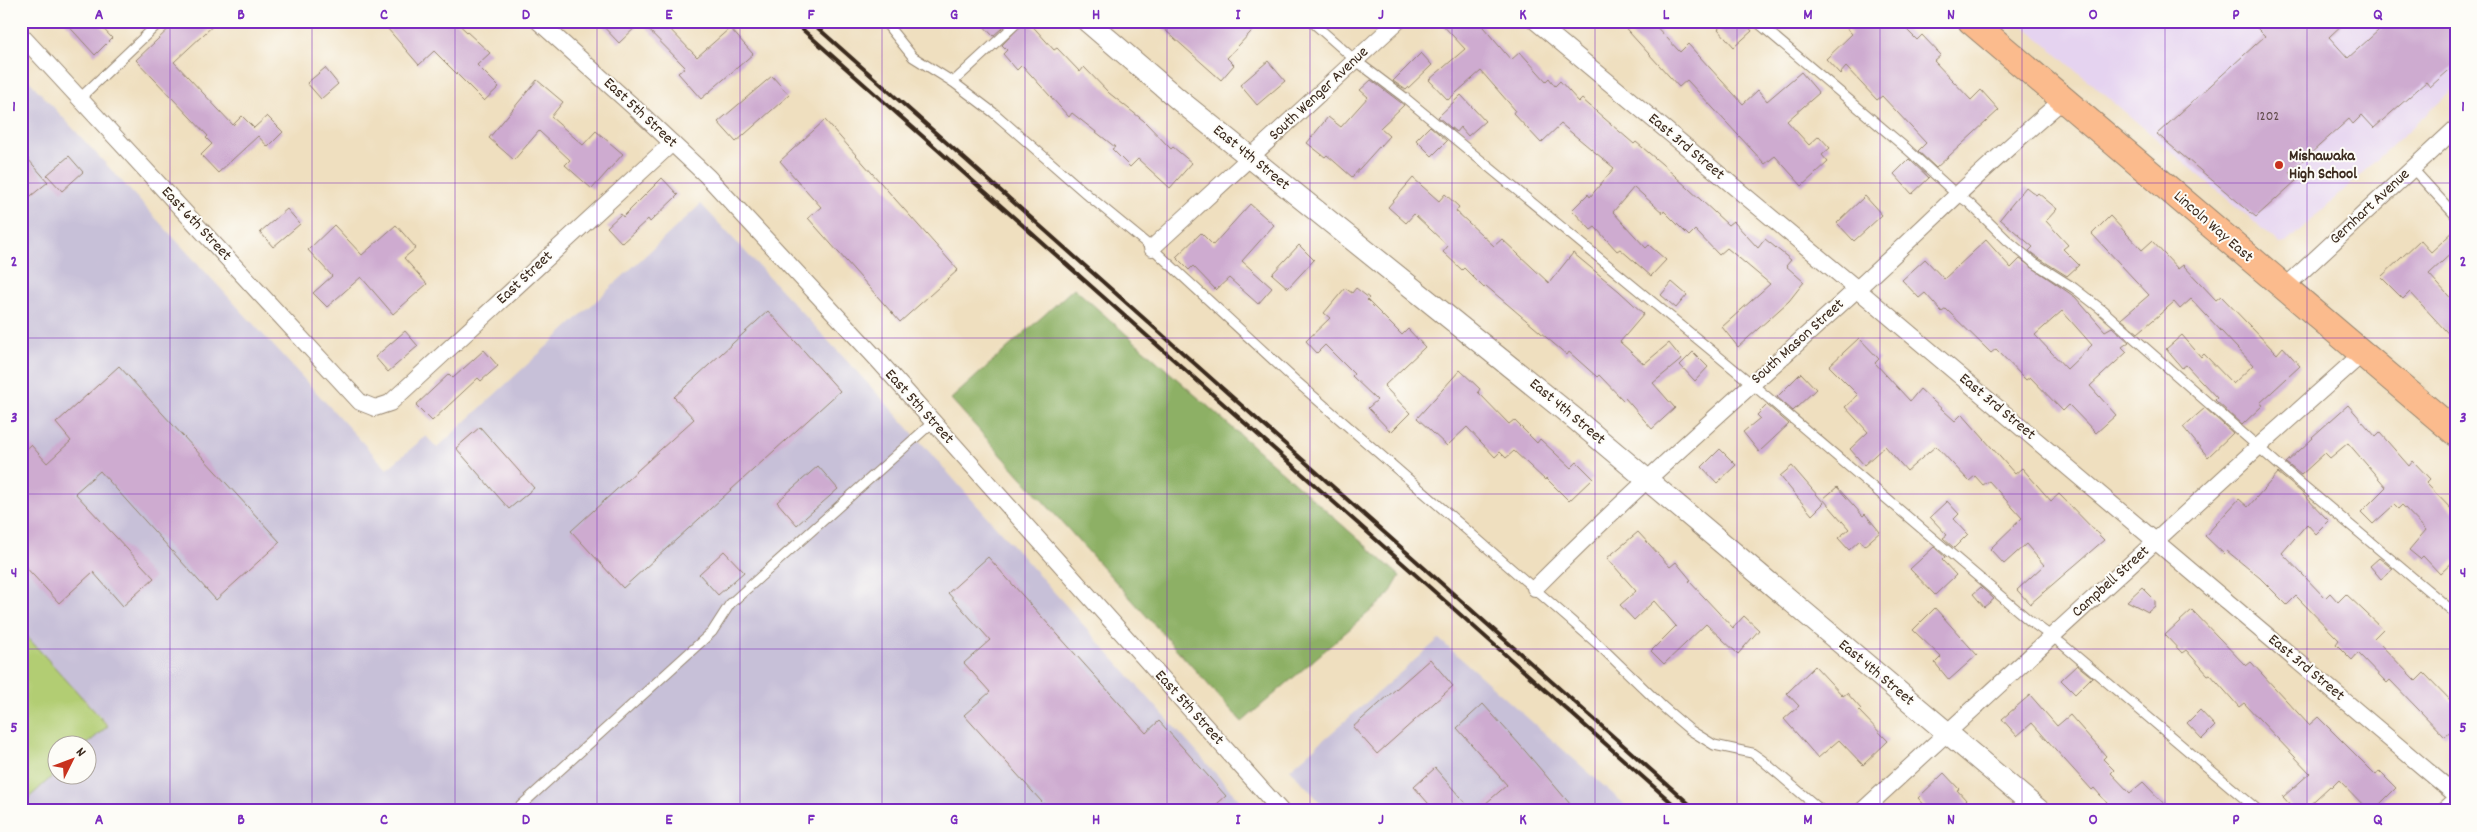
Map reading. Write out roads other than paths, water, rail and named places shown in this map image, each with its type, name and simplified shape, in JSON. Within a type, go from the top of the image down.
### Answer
[{"type":"main road","name":"Lincoln Way East","points":[[1971,21],[2456,433]]},
{"type":"street","name":"East 5th Street","points":[[538,21],[707,176],[933,422],[1281,811]]},
{"type":"street","name":"East 4th Street","points":[[1087,21],[1250,157],[1495,353],[2040,811]]},
{"type":"street","name":"South Wenger Avenue","points":[[1152,248],[1398,21]]},
{"type":"street","name":"East 3rd Street","points":[[1535,21],[1857,289],[2456,795]]},
{"type":"street","name":"East 6th Street","points":[[21,35],[360,402],[375,408]]},
{"type":"street","name":"South Mason Street","points":[[1535,588],[1647,480],[1857,289],[1956,194],[2063,100]]},
{"type":"street","name":"Gernhart Avenue","points":[[2284,288],[2456,128]]},
{"type":"street","name":"East Street","points":[[375,408],[390,403],[672,143]]},
{"type":"street","name":"Campbell Street","points":[[1862,811],[2258,446],[2362,354]]},
{"type":"street","points":[[2447,811],[2456,803]]},
{"type":"lane","points":[[80,98],[161,21]]},
{"type":"lane","points":[[884,21],[913,57],[954,82],[994,113],[1090,197],[1152,248],[1297,382],[1535,588],[1690,730],[1714,744],[1752,753],[1822,811]]},
{"type":"lane","points":[[954,82],[1019,21]]},
{"type":"lane","points":[[1311,21],[1355,60],[1404,97],[1752,384],[2259,811]]},
{"type":"lane","points":[[1756,21],[1907,149],[1956,194],[1969,202],[2007,240],[2033,262],[2074,288],[2101,309],[2258,446],[2456,614]]},
{"type":"lane","points":[[2412,168],[2456,216]]},
{"type":"lane","points":[[515,811],[712,632],[730,604],[933,422]]},
{"type":"railway","points":[[793,21],[1681,811]]},
{"type":"railway","points":[[810,21],[1697,811]]},
{"type":"place","name":"Mishawaka High School","points":[[2279,165]]}]
